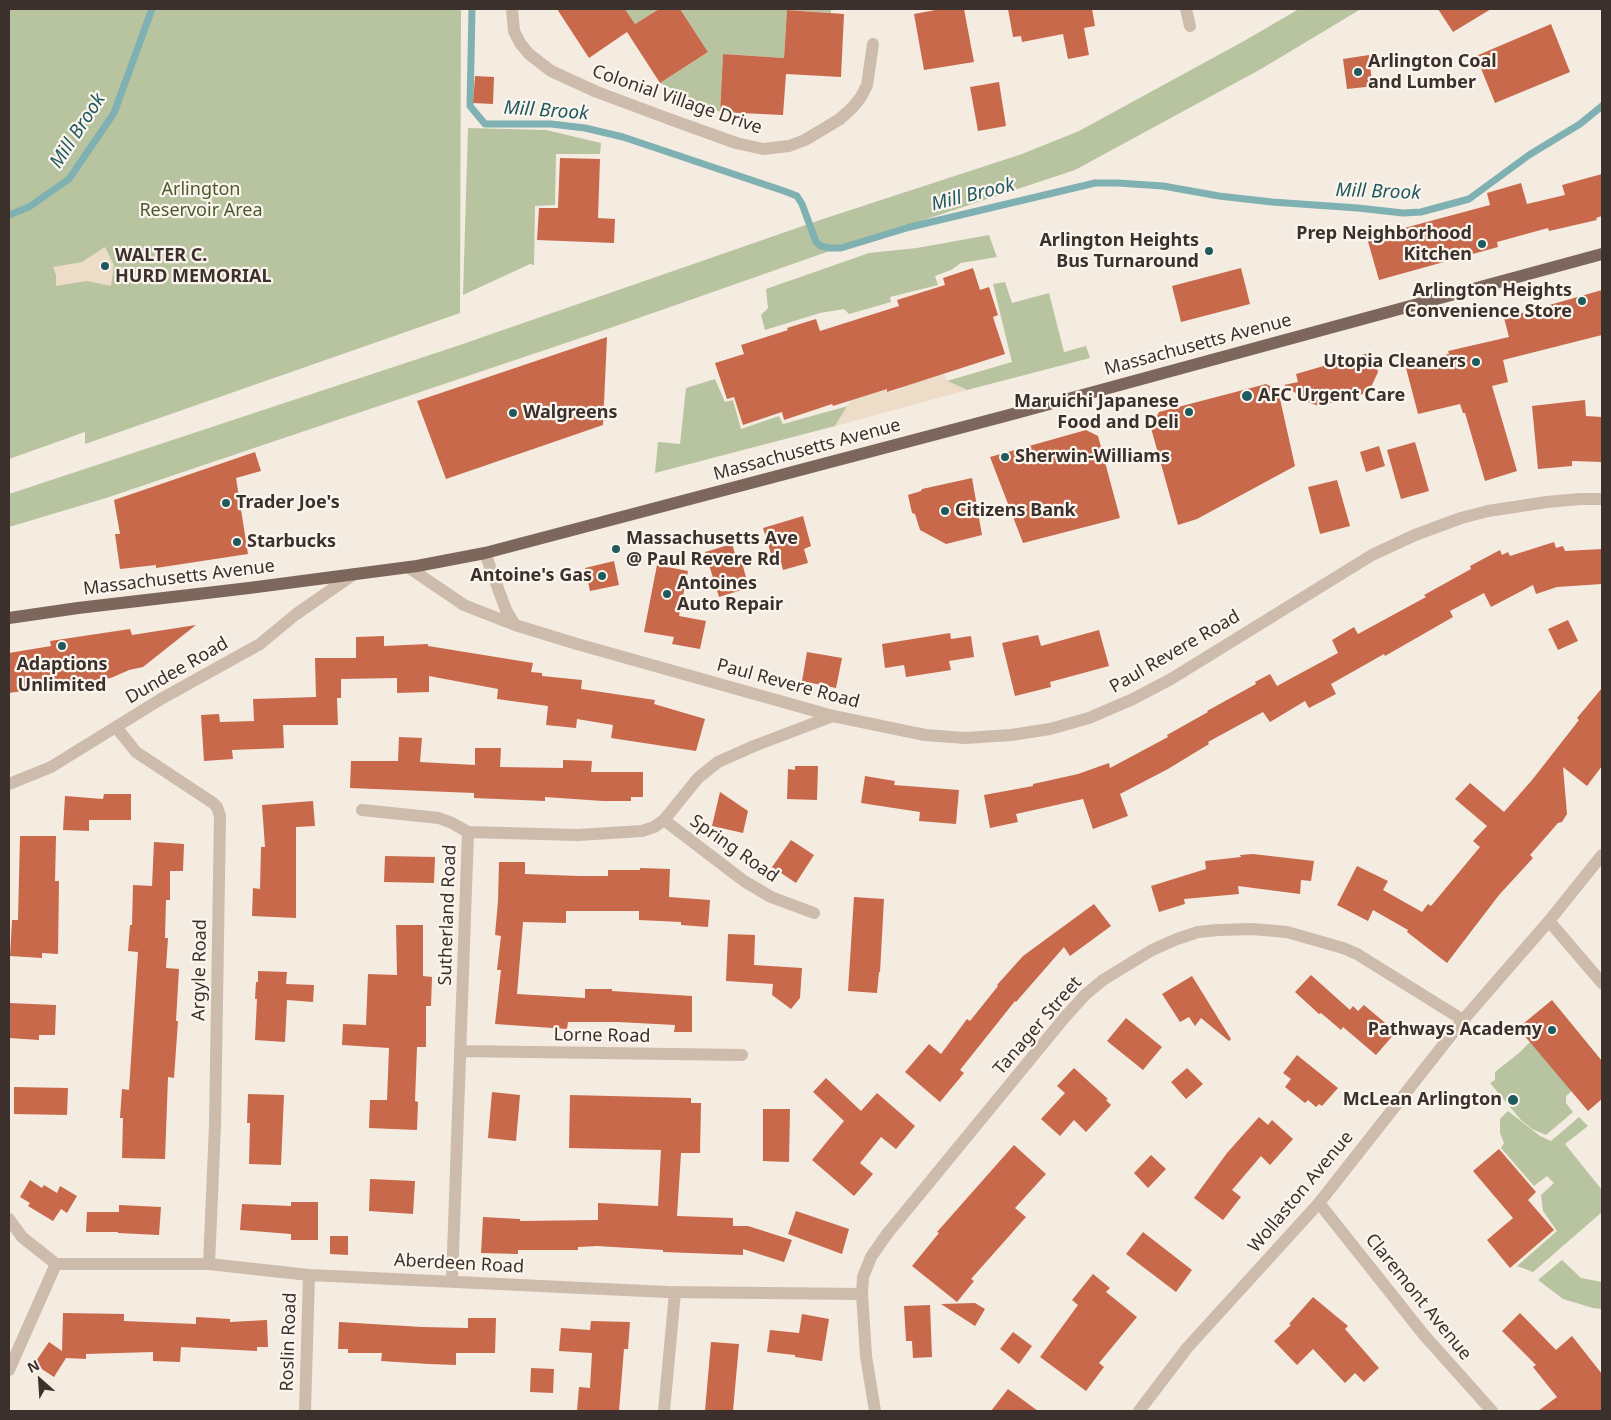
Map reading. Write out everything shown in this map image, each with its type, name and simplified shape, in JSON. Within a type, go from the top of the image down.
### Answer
[{"type":"main road","name":"Massachusetts Avenue","points":[[9,618],[408,567],[485,553],[993,419],[1602,254]]},
{"type":"street","name":"Colonial Village Drive","points":[[512,9],[514,31],[520,43],[529,54],[551,71],[597,92],[672,120],[736,143],[763,149],[789,146],[805,140],[840,119],[853,107],[867,85],[873,44]]},
{"type":"street","points":[[1186,9],[1190,26]]},
{"type":"street","name":"Paul Revere Road","points":[[408,567],[464,605],[515,625],[834,716],[925,735],[965,738],[1050,729],[1089,718],[1140,695],[1171,679],[1372,555],[1415,535],[1488,511],[1547,502],[1602,499]]},
{"type":"street","points":[[485,553],[506,610],[515,625]]},
{"type":"street","name":"Dundee Road","points":[[9,784],[51,767],[161,698],[260,644],[295,615],[354,574]]},
{"type":"street","name":"Sutherland Road","points":[[452,1281],[468,832],[578,835],[642,831],[654,827],[664,820],[698,778],[718,762],[754,746],[834,716]]},
{"type":"street","name":"Argyle Road","points":[[116,727],[136,752],[211,801],[217,807],[220,816],[215,1125],[209,1264]]},
{"type":"street","points":[[362,810],[439,818],[468,832]]},
{"type":"street","name":"Spring Road","points":[[664,820],[744,881],[771,897],[814,913]]},
{"type":"street","name":"Wollaston Avenue","points":[[1139,1411],[1187,1348],[1319,1203],[1463,1020],[1549,921],[1602,854]]},
{"type":"street","points":[[1549,921],[1602,983]]},
{"type":"street","name":"Tanager Street","points":[[875,1411],[866,1356],[862,1294],[863,1278],[871,1257],[887,1234],[1065,1018],[1085,995],[1102,980],[1152,950],[1191,934],[1218,930],[1252,929],[1286,932],[1343,948],[1357,954],[1463,1020]]},
{"type":"street","name":"Lorne Road","points":[[460,1051],[742,1055]]},
{"type":"street","name":"Claremont Avenue","points":[[1319,1203],[1424,1335],[1492,1411]]},
{"type":"street","points":[[9,1219],[22,1236],[56,1264],[9,1370]]},
{"type":"street","name":"Aberdeen Road","points":[[56,1264],[209,1264],[309,1274],[675,1292],[862,1294]]},
{"type":"street","name":"Roslin Road","points":[[305,1411],[309,1274]]},
{"type":"street","points":[[664,1411],[675,1292]]},
{"type":"green space","name":"Arlington Reservoir Area","points":[[9,9],[461,9],[460,313],[85,444],[85,432],[9,459]]},
{"type":"green space","points":[[625,9],[659,9],[635,24]]},
{"type":"green space","points":[[680,9],[831,9],[831,13],[787,10],[784,58],[723,54],[720,112],[660,83],[708,52]]},
{"type":"green space","points":[[1299,9],[1361,9],[1261,69],[1075,170],[821,254],[613,327],[106,498],[9,527],[9,494],[457,346],[823,219],[1022,154],[1079,131]]},
{"type":"green space","points":[[468,128],[546,130],[601,143],[600,154],[556,154],[555,205],[535,206],[534,265],[530,264],[463,295]]},
{"type":"green space","points":[[989,235],[997,257],[961,263],[951,270],[935,276],[938,285],[890,297],[891,302],[849,314],[844,309],[820,313],[765,330],[761,315],[768,308],[766,289],[869,253],[917,248]]},
{"type":"green space","points":[[1005,282],[1012,303],[1049,293],[1064,352],[1086,346],[1090,358],[967,390],[947,381],[1012,362],[993,284]]},
{"type":"green space","points":[[715,379],[725,402],[733,400],[741,429],[779,416],[783,424],[848,406],[835,426],[655,473],[658,442],[680,444],[686,388]]},
{"type":"green space","points":[[1530,1042],[1572,1091],[1566,1096],[1566,1103],[1573,1112],[1546,1135],[1532,1129],[1521,1120],[1490,1083],[1495,1080],[1495,1072]]},
{"type":"green space","points":[[1508,1111],[1540,1136],[1551,1141],[1579,1117],[1588,1126],[1565,1144],[1602,1190],[1602,1212],[1533,1272],[1517,1266],[1557,1231],[1543,1211],[1541,1195],[1554,1183],[1547,1176],[1534,1186],[1501,1148],[1504,1143],[1500,1133],[1500,1119]]},
{"type":"green space","points":[[1562,1260],[1581,1278],[1602,1282],[1602,1309],[1563,1299],[1538,1280]]},
{"type":"shaded area","points":[[105,247],[114,265],[111,286],[87,281],[56,286],[56,275],[53,267],[82,262]]},
{"type":"shaded area","points":[[944,374],[947,381],[967,390],[835,426],[851,400],[885,384],[888,393],[900,389],[899,383],[924,375],[926,380]]},
{"type":"building","points":[[557,9],[625,9],[635,24],[659,9],[680,9],[708,52],[660,83],[627,32],[589,58]]},
{"type":"building","points":[[941,9],[964,9],[974,62],[924,70],[914,14]]},
{"type":"building","points":[[1008,9],[1092,9],[1095,26],[1084,28],[1089,55],[1068,59],[1063,34],[1022,42],[1021,36],[1013,37]]},
{"type":"building","points":[[1438,9],[1491,9],[1453,32]]},
{"type":"building","points":[[787,10],[844,14],[841,77],[786,74],[783,115],[720,112],[723,54],[784,58]]},
{"type":"building","points":[[1551,24],[1570,72],[1495,103],[1476,56]]},
{"type":"building","name":"Arlington Coal and Lumber","points":[[1369,55],[1372,83],[1366,87],[1347,89],[1343,59]]},
{"type":"building","points":[[475,76],[494,77],[493,104],[473,103]]},
{"type":"building","points":[[999,82],[1006,126],[978,131],[970,87]]},
{"type":"building","points":[[560,158],[600,159],[598,218],[615,219],[614,243],[537,240],[539,208],[558,208]]},
{"type":"building","points":[[1602,174],[1602,216],[1596,218],[1597,220],[1549,231],[1548,228],[1497,242],[1498,247],[1379,280],[1367,238],[1490,205],[1487,193],[1521,183],[1527,204],[1565,195],[1562,185]]},
{"type":"building","points":[[973,268],[980,290],[989,287],[998,315],[993,317],[1005,354],[887,392],[887,389],[784,420],[782,412],[743,425],[734,397],[727,399],[715,363],[744,354],[741,345],[816,319],[820,331],[899,306],[897,300],[945,285],[943,278]]},
{"type":"building","points":[[1241,268],[1250,304],[1181,322],[1172,286]]},
{"type":"building","points":[[1602,290],[1602,335],[1503,360],[1508,382],[1492,386],[1517,471],[1485,481],[1465,413],[1463,413],[1460,404],[1418,414],[1405,364],[1449,354],[1448,351],[1509,337],[1504,318]]},
{"type":"building","name":"Walgreens","points":[[607,337],[603,425],[446,479],[417,401]]},
{"type":"building","points":[[1372,352],[1378,372],[1372,385],[1363,394],[1319,406],[1310,403],[1284,385],[1298,382],[1296,374]]},
{"type":"building","points":[[1266,384],[1278,390],[1295,466],[1197,519],[1178,525],[1151,428],[1159,412]]},
{"type":"building","points":[[1585,400],[1586,416],[1602,417],[1602,462],[1572,461],[1572,466],[1538,469],[1532,406]]},
{"type":"building","points":[[1086,430],[1098,436],[1120,518],[1023,543],[990,457]]},
{"type":"building","points":[[1415,442],[1429,491],[1401,499],[1387,450]]},
{"type":"building","points":[[1379,446],[1385,466],[1366,472],[1360,452]]},
{"type":"building","points":[[255,452],[261,471],[236,478],[248,554],[156,568],[156,565],[120,569],[115,534],[120,534],[114,500]]},
{"type":"building","name":"Citizens Bank","points":[[972,478],[982,535],[946,544],[920,530],[915,514],[912,513],[908,495],[922,489]]},
{"type":"building","points":[[1337,480],[1350,526],[1320,534],[1308,487]]},
{"type":"building","points":[[803,516],[811,546],[804,549],[808,563],[783,570],[779,555],[772,557],[763,528]]},
{"type":"building","points":[[1554,542],[1556,548],[1563,546],[1565,551],[1602,549],[1602,584],[1557,587],[1536,594],[1533,585],[1491,607],[1484,593],[1450,611],[1453,617],[1331,684],[1336,694],[1309,708],[1305,701],[1270,722],[1263,712],[1208,742],[1209,744],[1168,769],[1120,794],[1128,816],[1093,829],[1083,799],[1016,814],[1018,822],[990,828],[984,795],[1033,786],[1033,784],[1078,774],[1109,763],[1110,768],[1168,737],[1167,735],[1270,674],[1277,686],[1338,653],[1332,640],[1354,627],[1358,634],[1426,597],[1424,595],[1471,569],[1470,566],[1500,550],[1502,555],[1508,552],[1510,556]]},
{"type":"building","points":[[732,544],[736,557],[740,555],[747,581],[743,583],[745,589],[719,597],[705,552]]},
{"type":"building","name":"Antoine's Gas","points":[[614,561],[619,585],[590,591],[585,568]]},
{"type":"building","name":"Antoines Auto Repair","points":[[657,565],[688,571],[679,616],[706,621],[700,649],[672,644],[674,637],[644,632]]},
{"type":"building","points":[[1568,620],[1578,641],[1558,650],[1548,629]]},
{"type":"building","points":[[196,625],[143,667],[129,670],[111,678],[9,693],[9,653],[51,646],[50,641],[130,629],[132,635]]},
{"type":"building","points":[[1099,630],[1109,666],[1050,682],[1051,687],[1015,696],[1002,643],[1038,635],[1041,646]]},
{"type":"building","points":[[950,633],[951,639],[971,636],[974,657],[949,661],[951,670],[906,677],[904,665],[885,668],[882,644]]},
{"type":"building","points":[[384,636],[384,646],[428,644],[428,646],[533,663],[531,672],[542,673],[542,676],[582,680],[581,689],[655,700],[654,704],[705,719],[696,751],[611,738],[613,725],[577,719],[576,728],[546,725],[548,706],[497,699],[498,689],[429,676],[429,692],[397,693],[397,678],[341,679],[341,698],[337,698],[338,725],[283,725],[284,748],[232,750],[233,759],[204,761],[201,715],[219,714],[220,722],[254,721],[253,699],[316,697],[315,658],[356,658],[356,637]]},
{"type":"building","points":[[807,652],[842,658],[836,688],[802,681]]},
{"type":"building","points":[[1602,688],[1602,766],[1587,786],[1563,767],[1567,814],[1562,822],[1558,823],[1530,855],[1533,858],[1499,895],[1447,963],[1407,932],[1408,930],[1373,910],[1368,921],[1337,905],[1357,866],[1388,881],[1383,890],[1422,912],[1428,904],[1431,906],[1480,847],[1473,841],[1487,826],[1455,799],[1470,783],[1504,812],[1532,780],[1579,720],[1577,718]]},
{"type":"building","points":[[399,737],[422,738],[420,762],[475,765],[475,748],[501,748],[500,767],[563,768],[563,760],[592,761],[591,772],[643,772],[643,797],[631,797],[631,801],[603,801],[545,797],[545,801],[474,798],[474,793],[350,788],[351,761],[398,761]]},
{"type":"building","points":[[795,766],[818,766],[817,800],[787,799],[788,769],[795,770]]},
{"type":"building","points":[[865,776],[895,781],[894,785],[959,790],[956,824],[919,821],[920,812],[861,803]]},
{"type":"building","points":[[720,792],[748,811],[743,833],[712,826]]},
{"type":"building","points":[[104,794],[131,794],[131,820],[89,820],[89,831],[63,830],[65,796],[103,799]]},
{"type":"building","points":[[313,801],[315,826],[296,827],[296,918],[252,916],[253,888],[260,889],[261,847],[265,847],[262,805]]},
{"type":"building","points":[[20,836],[56,836],[55,881],[59,881],[58,954],[42,953],[42,958],[10,956],[12,920],[18,920]]},
{"type":"building","points":[[791,840],[814,855],[796,883],[772,867]]},
{"type":"building","points":[[154,842],[184,844],[183,871],[170,871],[170,900],[166,900],[165,938],[168,938],[166,968],[179,969],[174,1078],[168,1077],[165,1159],[122,1158],[123,1118],[120,1118],[122,1089],[129,1090],[138,952],[128,951],[130,925],[132,925],[133,885],[152,886]]},
{"type":"building","points":[[1253,854],[1314,861],[1311,881],[1301,880],[1300,894],[1238,886],[1239,894],[1184,899],[1185,904],[1159,912],[1151,886],[1206,869],[1205,861]]},
{"type":"building","points":[[385,856],[435,857],[434,883],[384,882]]},
{"type":"building","points":[[499,862],[525,862],[525,874],[608,876],[608,870],[670,869],[669,897],[710,900],[708,927],[681,925],[681,922],[639,920],[639,911],[566,911],[566,923],[523,922],[517,994],[585,998],[585,989],[612,989],[612,991],[692,996],[692,1032],[674,1032],[675,1025],[618,1022],[568,1022],[567,1029],[495,1024],[501,970],[497,970],[501,936],[495,935]]},
{"type":"building","points":[[854,897],[884,899],[877,993],[848,991]]},
{"type":"building","points":[[1094,904],[1111,926],[1070,956],[1064,947],[1015,1001],[960,1070],[964,1073],[940,1102],[905,1072],[929,1044],[941,1054],[967,1019],[970,1021],[997,985],[1023,956]]},
{"type":"building","points":[[396,925],[423,925],[423,976],[432,977],[431,1006],[426,1006],[426,1047],[417,1047],[415,1101],[418,1102],[417,1130],[369,1128],[370,1100],[387,1100],[389,1048],[342,1045],[343,1024],[366,1025],[368,974],[397,975]]},
{"type":"building","points":[[728,934],[755,935],[754,965],[802,968],[800,998],[791,1009],[772,995],[773,984],[726,981]]},
{"type":"building","points":[[258,971],[287,972],[286,984],[314,985],[313,1002],[287,1000],[285,1042],[255,1040],[257,999],[255,999]]},
{"type":"building","points":[[1311,975],[1350,1010],[1353,1006],[1358,1011],[1364,1005],[1396,1032],[1376,1055],[1343,1027],[1341,1030],[1321,1013],[1319,1014],[1295,992]]},
{"type":"building","points":[[1192,976],[1231,1039],[1229,1041],[1201,1018],[1195,1026],[1189,1017],[1180,1022],[1162,994]]},
{"type":"building","points":[[1552,1000],[1602,1061],[1602,1099],[1588,1111],[1518,1028]]},
{"type":"building","points":[[9,1003],[56,1005],[55,1035],[39,1035],[39,1040],[9,1038]]},
{"type":"building","points":[[1126,1018],[1162,1047],[1143,1070],[1107,1041]]},
{"type":"building","points":[[1297,1055],[1338,1088],[1322,1106],[1319,1104],[1316,1107],[1308,1100],[1305,1103],[1285,1087],[1291,1079],[1283,1073]]},
{"type":"building","points":[[1074,1068],[1108,1099],[1106,1100],[1111,1105],[1086,1132],[1074,1120],[1060,1136],[1041,1119],[1065,1093],[1057,1086]]},
{"type":"building","points":[[1187,1068],[1203,1084],[1186,1099],[1171,1082]]},
{"type":"building","points":[[826,1078],[861,1111],[877,1093],[915,1126],[896,1149],[881,1137],[860,1163],[873,1174],[854,1196],[812,1160],[844,1121],[813,1092]]},
{"type":"building","points":[[14,1087],[68,1088],[67,1115],[14,1114]]},
{"type":"building","points":[[492,1092],[520,1095],[516,1141],[488,1138]]},
{"type":"building","points":[[248,1094],[284,1095],[281,1165],[249,1164],[250,1123],[247,1123]]},
{"type":"building","points":[[570,1095],[691,1098],[691,1103],[701,1103],[700,1153],[681,1153],[677,1216],[733,1218],[733,1226],[748,1226],[792,1240],[784,1262],[743,1249],[743,1255],[663,1252],[663,1250],[597,1246],[578,1247],[578,1250],[518,1250],[518,1254],[481,1253],[483,1217],[520,1219],[520,1221],[598,1220],[598,1203],[658,1206],[661,1150],[569,1148]]},
{"type":"building","points":[[763,1109],[790,1109],[789,1162],[763,1161]]},
{"type":"building","points":[[1259,1117],[1268,1125],[1272,1120],[1293,1139],[1270,1165],[1261,1156],[1232,1190],[1241,1197],[1223,1220],[1194,1198],[1227,1153]]},
{"type":"building","points":[[1014,1145],[1046,1174],[1015,1208],[1026,1217],[971,1279],[974,1281],[957,1302],[912,1266],[939,1233],[937,1232]]},
{"type":"building","points":[[1499,1149],[1536,1192],[1528,1200],[1554,1230],[1510,1268],[1487,1240],[1513,1218],[1473,1171]]},
{"type":"building","points":[[1151,1155],[1166,1169],[1148,1188],[1134,1173]]},
{"type":"building","points":[[370,1179],[415,1181],[413,1214],[369,1211]]},
{"type":"building","points":[[30,1180],[42,1188],[44,1185],[57,1193],[60,1186],[77,1196],[67,1213],[61,1209],[53,1221],[28,1206],[30,1203],[20,1197]]},
{"type":"building","points":[[291,1202],[318,1202],[318,1240],[291,1240],[291,1234],[240,1230],[242,1204],[291,1206]]},
{"type":"building","points":[[119,1205],[161,1207],[159,1235],[86,1232],[87,1212],[119,1212]]},
{"type":"building","points":[[796,1211],[849,1229],[842,1254],[788,1234]]},
{"type":"building","points":[[1143,1232],[1192,1270],[1176,1292],[1126,1254]]},
{"type":"building","points":[[330,1236],[348,1236],[348,1255],[330,1254]]},
{"type":"building","points":[[1093,1274],[1110,1288],[1106,1292],[1137,1317],[1099,1363],[1104,1367],[1086,1391],[1040,1357],[1078,1305],[1072,1300]]},
{"type":"building","points":[[1313,1297],[1348,1326],[1345,1329],[1379,1368],[1364,1382],[1355,1373],[1345,1383],[1313,1349],[1297,1365],[1274,1341],[1291,1325],[1289,1324]]},
{"type":"building","points":[[975,1303],[985,1309],[975,1326],[941,1304]]},
{"type":"building","points":[[930,1305],[932,1357],[913,1358],[912,1341],[906,1341],[904,1306]]},
{"type":"building","points":[[63,1313],[124,1314],[124,1321],[196,1324],[196,1317],[230,1319],[230,1322],[267,1320],[268,1347],[257,1347],[257,1351],[181,1347],[180,1362],[153,1361],[153,1352],[86,1354],[86,1359],[66,1358],[54,1377],[34,1364],[49,1342],[62,1351]]},
{"type":"building","points":[[1520,1313],[1556,1350],[1572,1336],[1602,1374],[1602,1411],[1538,1411],[1557,1397],[1533,1367],[1536,1365],[1502,1331]]},
{"type":"building","points":[[802,1314],[829,1319],[822,1361],[795,1357],[795,1355],[767,1352],[770,1330],[799,1333]]},
{"type":"building","points":[[468,1318],[496,1318],[495,1353],[456,1353],[456,1365],[381,1361],[382,1353],[348,1353],[348,1349],[338,1349],[339,1322],[468,1328]]},
{"type":"building","points":[[591,1321],[630,1322],[628,1349],[624,1349],[619,1411],[577,1411],[579,1387],[590,1388],[592,1353],[559,1351],[561,1328],[590,1330]]},
{"type":"building","points":[[1013,1332],[1032,1346],[1019,1364],[1000,1349]]},
{"type":"building","points":[[711,1342],[739,1344],[733,1411],[705,1411]]},
{"type":"building","points":[[531,1368],[554,1369],[553,1393],[530,1392]]},
{"type":"building","points":[[1008,1389],[1038,1411],[991,1411]]},
{"type":"waterway","name":"Mill Brook","points":[[9,215],[29,207],[69,179],[114,113],[152,9]]},
{"type":"waterway","name":"Mill Brook","points":[[472,9],[470,106],[485,124],[551,124],[585,128],[623,137],[784,191],[797,196],[802,204],[816,242],[821,246],[830,248],[841,248],[910,227],[1095,183],[1163,186],[1219,196],[1272,202],[1403,213],[1421,212],[1469,199],[1529,155],[1580,124],[1602,106]]},
{"type":"place","name":"Arlington Coal and Lumber","points":[[1358,72]]},
{"type":"place","name":"Prep Neighborhood Kitchen","points":[[1482,244]]},
{"type":"place","name":"Arlington Heights Bus Turnaround","points":[[1209,251]]},
{"type":"place","name":"WALTER C. HURD MEMORIAL","points":[[105,266]]},
{"type":"place","name":"Arlington Heights Convenience Store","points":[[1582,301]]},
{"type":"place","name":"Utopia Cleaners","points":[[1476,362]]},
{"type":"place","name":"AFC Urgent Care","points":[[1247,396]]},
{"type":"place","name":"Maruichi Japanese Food and Deli","points":[[1189,412]]},
{"type":"place","name":"Walgreens","points":[[513,413]]},
{"type":"place","name":"Sherwin-Williams","points":[[1005,457]]},
{"type":"place","name":"Trader Joe's","points":[[226,503]]},
{"type":"place","name":"Citizens Bank","points":[[945,511]]},
{"type":"place","name":"Starbucks","points":[[237,542]]},
{"type":"place","name":"Massachusetts Ave @ Paul Revere Rd","points":[[616,549]]},
{"type":"place","name":"Antoine's Gas","points":[[602,576]]},
{"type":"place","name":"Antoines Auto Repair","points":[[667,594]]},
{"type":"place","name":"Adaptions Unlimited","points":[[62,646]]},
{"type":"place","name":"Pathways Academy","points":[[1552,1030]]},
{"type":"place","name":"McLean Arlington","points":[[1513,1100]]}]
